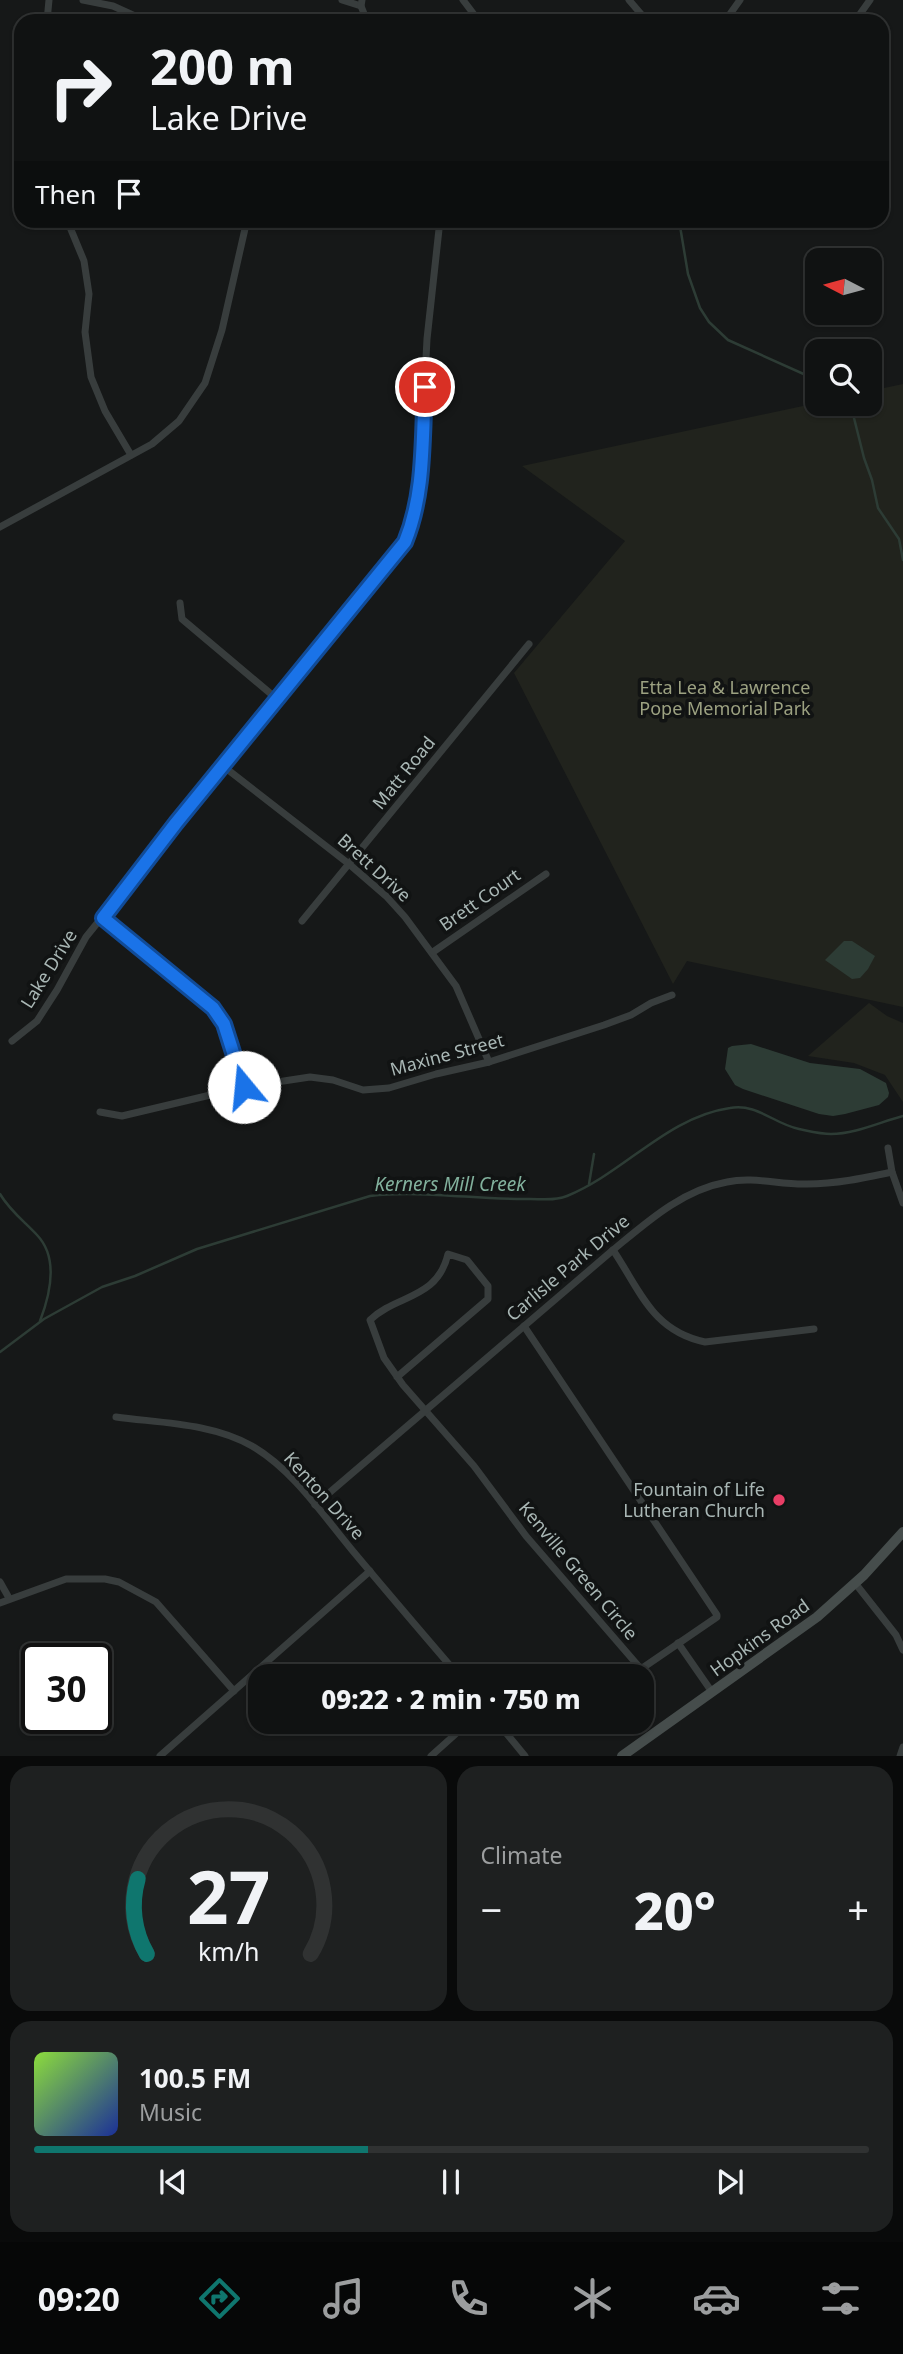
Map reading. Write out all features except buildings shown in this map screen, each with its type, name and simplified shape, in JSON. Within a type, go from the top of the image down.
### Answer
[{"type":"main road","name":"Hopkins Road","points":[[622,1755],[817,1617],[855,1583],[903,1532]]},
{"type":"street","points":[[83,0],[113,6],[131,14]]},
{"type":"street","points":[[342,0],[362,3]]},
{"type":"street","points":[[463,0],[474,14]]},
{"type":"street","points":[[629,0],[641,14]]},
{"type":"street","points":[[70,228],[84,261],[89,295],[85,332],[91,377],[105,411],[131,455]]},
{"type":"street","points":[[0,527],[152,444],[188,411],[205,383],[222,330],[245,228]]},
{"type":"street","name":"Lake Drive","points":[[12,1041],[37,1021],[86,937],[405,542],[413,522],[419,493],[427,339],[439,228]]},
{"type":"street","points":[[180,603],[182,619],[277,699]]},
{"type":"street","name":"Matt Road","points":[[302,921],[529,645]]},
{"type":"street","name":"Brett Drive","points":[[223,766],[349,864],[386,897],[433,952],[456,986],[489,1062]]},
{"type":"street","name":"Brett Court","points":[[433,952],[546,874]]},
{"type":"street","points":[[103,918],[213,1008],[224,1024],[244,1087]]},
{"type":"street","name":"Maxine Street","points":[[100,1112],[122,1116],[244,1087],[310,1077],[332,1080],[363,1090],[389,1088],[489,1062],[613,1021],[672,995]]},
{"type":"street","points":[[888,1148],[892,1172],[903,1203]]},
{"type":"street","name":"Carlisle Park Drive","points":[[315,1505],[659,1212],[710,1186],[729,1181],[751,1179],[780,1184],[826,1184],[892,1172]]},
{"type":"street","points":[[612,1250],[662,1323],[689,1339],[705,1342],[814,1328]]},
{"type":"street","points":[[397,1377],[488,1299],[488,1286],[467,1260],[448,1254],[439,1275],[422,1291],[401,1303],[380,1310],[370,1320],[384,1358],[397,1377],[426,1410]]},
{"type":"street","name":"Kenville Green Circle","points":[[426,1410],[474,1466],[526,1536],[639,1668],[717,1617],[524,1326]]},
{"type":"street","name":"Kenton Drive","points":[[116,1417],[211,1430],[251,1446],[267,1457],[287,1473],[449,1664]]},
{"type":"street","points":[[160,1755],[370,1571]]},
{"type":"street","points":[[0,1603],[66,1579],[105,1580],[128,1586],[156,1602],[234,1691]]},
{"type":"street","points":[[0,1582],[9,1598]]},
{"type":"street","points":[[855,1583],[896,1635],[903,1650]]},
{"type":"street","points":[[678,1643],[712,1692]]},
{"type":"street","points":[[431,1755],[455,1734]]},
{"type":"street","points":[[508,1734],[525,1755]]},
{"type":"street","points":[[900,1755],[903,1747]]},
{"type":"green space","name":"Etta Lea & Lawrence Pope Memorial Park","points":[[903,384],[903,1007],[687,961],[673,984],[514,673],[625,541],[522,466],[805,406],[805,416],[882,416],[882,388]]},
{"type":"green space","points":[[869,1003],[903,1023],[903,1102],[885,1075],[854,1063],[808,1056]]},
{"type":"shaded area","points":[[844,941],[852,941],[875,956],[860,978],[852,979],[825,960]]},
{"type":"shaded area","points":[[751,1044],[810,1063],[860,1069],[886,1083],[888,1097],[879,1105],[833,1116],[819,1114],[743,1089],[735,1085],[725,1069],[728,1048]]},
{"type":"waterway","points":[[680,228],[688,274],[700,308],[709,322],[728,340],[805,375]]},
{"type":"waterway","points":[[854,416],[878,508],[899,539],[903,560]]},
{"type":"waterway","name":"Kerners Mill Creek","points":[[0,1352],[44,1319],[102,1287],[197,1249],[370,1196],[410,1194],[510,1199],[562,1198],[608,1174],[686,1122],[707,1113],[730,1108],[749,1108],[790,1126],[827,1134],[858,1130],[903,1116]]},
{"type":"waterway","points":[[589,1184],[594,1154]]},
{"type":"waterway","points":[[0,1194],[37,1235],[48,1254],[49,1288],[40,1321]]},
{"type":"place","name":"Fountain of Life Lutheran Church","points":[[779,1500]]},
{"type":"route","points":[[244,1087],[224,1024],[213,1008],[103,918],[176,823],[405,542],[413,522],[419,493],[425,387]]}]
